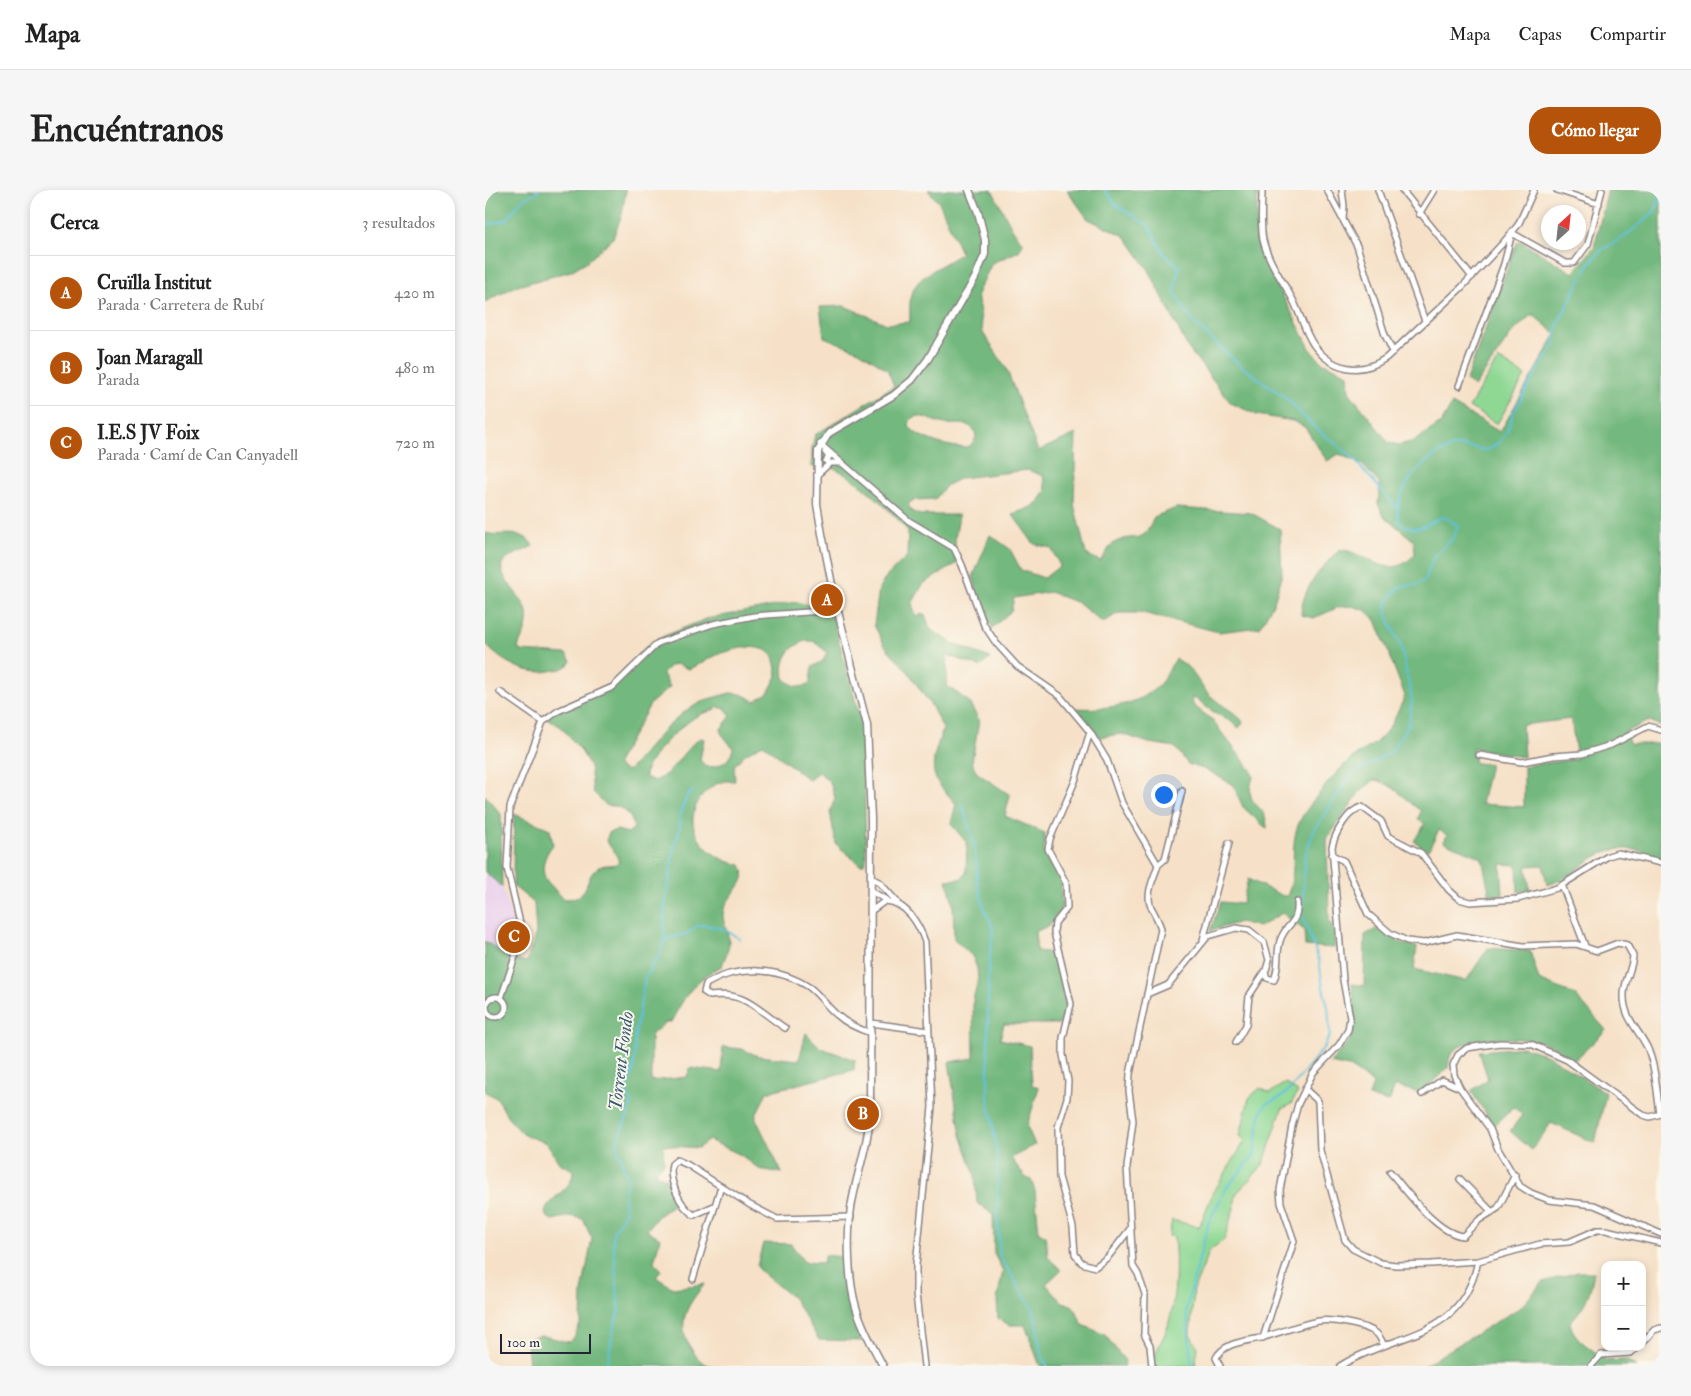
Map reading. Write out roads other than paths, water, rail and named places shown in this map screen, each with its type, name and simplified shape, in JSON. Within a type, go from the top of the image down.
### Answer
[{"type":"street","points":[[883,1366],[864,1329],[855,1306],[851,1271],[851,1217],[869,1126],[871,819],[867,725],[835,600],[817,504],[817,475],[821,444],[829,433],[894,395],[912,380],[928,359],[971,286],[982,265],[985,254],[985,240],[978,212],[969,190]]},
{"type":"street","points":[[1262,190],[1262,231],[1266,251],[1313,344],[1328,358],[1343,366],[1357,369],[1376,365],[1393,352],[1472,277],[1512,233],[1523,217],[1534,190]]},
{"type":"street","points":[[1327,190],[1359,252],[1385,335],[1393,352]]},
{"type":"street","points":[[1342,190],[1343,220]]},
{"type":"street","points":[[1378,190],[1425,321]]},
{"type":"street","points":[[1402,190],[1419,214],[1472,277]]},
{"type":"street","points":[[1419,214],[1434,190]]},
{"type":"street","points":[[1557,190],[1599,204]]},
{"type":"street","points":[[1512,233],[1571,264],[1587,247],[1603,190]]},
{"type":"street","points":[[1459,386],[1504,264],[1512,233]]},
{"type":"street","points":[[821,444],[909,521],[954,548],[985,625],[996,643],[1017,666],[1060,696],[1090,732],[1107,760],[1122,803],[1158,865]]},
{"type":"street","points":[[820,454],[835,455]]},
{"type":"street","points":[[820,454],[828,462],[844,463]]},
{"type":"street","points":[[817,475],[828,462],[829,456],[820,454]]},
{"type":"street","points":[[501,998],[494,997],[488,1000],[486,1011],[494,1017],[502,1015],[506,1007],[501,998],[515,957],[520,923],[507,868],[510,807],[543,722],[558,711],[613,687],[658,643],[703,626],[822,610],[829,608],[835,600]]},
{"type":"street","points":[[822,610],[838,614]]},
{"type":"street","points":[[500,692],[543,722]]},
{"type":"street","points":[[1479,755],[1528,762],[1548,757],[1592,752],[1648,726],[1661,730]]},
{"type":"street","points":[[1090,732],[1075,781],[1050,838],[1049,849],[1066,883],[1067,908],[1055,923],[1054,932],[1071,1004],[1063,1038],[1063,1055],[1068,1081],[1067,1098],[1058,1127],[1059,1177],[1073,1226],[1075,1254],[1082,1263],[1089,1266],[1099,1264],[1130,1228]]},
{"type":"street","points":[[1152,1366],[1150,1346],[1144,1334],[1145,1294],[1133,1266],[1127,1167],[1133,1121],[1129,1091],[1130,1074],[1161,930],[1151,908],[1148,894],[1158,865],[1165,859],[1182,790]]},
{"type":"street","points":[[1263,1338],[1293,1244],[1293,1234],[1283,1209],[1280,1190],[1292,1126],[1305,1089],[1313,1074],[1339,1045],[1348,1030],[1350,1018],[1343,980],[1332,855],[1333,838],[1340,828],[1357,808],[1362,807],[1381,821],[1388,836],[1421,853],[1449,890],[1459,898],[1484,902],[1518,899],[1562,885],[1608,856],[1618,853],[1661,863]]},
{"type":"street","points":[[1202,942],[1229,843]]},
{"type":"street","points":[[1332,855],[1344,861],[1368,914],[1401,939],[1424,943],[1457,935],[1523,946],[1571,944],[1585,946],[1597,951],[1621,943],[1627,945],[1632,951],[1633,963],[1625,987],[1624,1000],[1633,1026],[1649,1054],[1661,1114],[1650,1117],[1643,1115],[1567,1060],[1531,1044],[1500,1043],[1464,1050],[1453,1065],[1454,1075],[1460,1088],[1490,1130],[1498,1149],[1521,1186],[1531,1193],[1549,1200],[1594,1205],[1661,1234]]},
{"type":"street","points":[[871,884],[885,890],[899,904],[921,928],[925,942],[932,1107],[916,1265],[916,1294],[925,1366]]},
{"type":"street","points":[[871,884],[889,901],[899,904]]},
{"type":"street","points":[[1562,885],[1585,946]]},
{"type":"street","points":[[871,910],[875,906],[889,901]]},
{"type":"street","points":[[1265,972],[1267,978],[1273,980],[1278,970],[1280,941],[1287,928],[1298,916],[1297,902]]},
{"type":"street","points":[[1147,994],[1168,985],[1208,936],[1236,928],[1249,930],[1264,942],[1269,960],[1265,972],[1249,996],[1246,1025],[1236,1042]]},
{"type":"street","points":[[785,1028],[739,996],[725,994],[710,996],[705,992],[706,984],[718,977],[732,973],[749,970],[769,971],[809,987],[836,1015],[853,1026],[871,1033]]},
{"type":"street","points":[[871,1022],[929,1031]]},
{"type":"street","points":[[1422,1094],[1442,1080],[1460,1088]]},
{"type":"street","points":[[1305,1089],[1318,1102],[1320,1150],[1345,1240],[1353,1249],[1381,1263],[1396,1265],[1478,1261],[1540,1244],[1569,1242],[1597,1230],[1606,1230],[1661,1243]]},
{"type":"street","points":[[714,1206],[694,1215],[688,1212],[682,1204],[671,1174],[672,1164],[677,1160],[777,1218],[851,1217]]},
{"type":"street","points":[[1390,1172],[1435,1222],[1463,1236],[1479,1220],[1498,1208],[1515,1175]]},
{"type":"street","points":[[1460,1179],[1492,1212]]},
{"type":"street","points":[[693,1279],[721,1186]]},
{"type":"street","points":[[1340,1366],[1384,1346],[1419,1334],[1457,1308],[1474,1281],[1478,1261]]},
{"type":"street","points":[[1220,1366],[1216,1358],[1220,1350],[1230,1344],[1263,1338],[1319,1321],[1331,1321],[1368,1328],[1377,1333],[1384,1346]]},
{"type":"street","points":[[1646,1339],[1654,1330],[1661,1328]]},
{"type":"street","points":[[1591,1366],[1601,1355],[1630,1353],[1633,1351]]},
{"type":"waterway","points":[[485,225],[506,220],[522,200],[539,190]]},
{"type":"waterway","points":[[1105,190],[1116,205],[1148,225],[1164,254],[1179,267],[1174,292],[1193,322],[1241,366],[1286,398],[1312,425],[1351,456],[1398,509]]},
{"type":"waterway","points":[[1192,1366],[1186,1309],[1209,1221],[1227,1187],[1254,1156],[1260,1116],[1266,1104],[1283,1096],[1293,1086],[1324,1047],[1330,1035],[1328,1007],[1319,960],[1302,915],[1305,857],[1313,832],[1351,775],[1391,752],[1409,724],[1412,699],[1401,647],[1387,616],[1386,603],[1399,587],[1419,584],[1425,580],[1434,556],[1453,538],[1458,526],[1448,519],[1441,517],[1421,528],[1416,529],[1406,526],[1399,522],[1398,509],[1401,497],[1414,474],[1434,456],[1457,446],[1488,450],[1499,442],[1507,432],[1513,413],[1535,374],[1554,345],[1558,323],[1589,264],[1602,250],[1628,234],[1653,213],[1660,201],[1659,190]]},
{"type":"waterway","name":"Torrent Fondo","points":[[605,1366],[619,1309],[613,1239],[614,1231],[625,1212],[624,1195],[628,1179],[618,1151],[617,1141],[631,1107],[632,1101],[626,1093],[634,1067],[635,1036],[645,978],[660,954],[664,940],[664,913],[674,847],[680,828],[679,815],[689,793],[693,792]]},
{"type":"waterway","points":[[962,804],[975,846],[978,885],[984,908],[993,927],[988,978],[988,1097],[997,1151],[1000,1257],[1034,1311],[1041,1353],[1047,1366]]},
{"type":"waterway","points":[[664,940],[686,934],[698,926],[706,925],[724,929],[740,939]]},
{"type":"place","name":"Cruïlla Institut","points":[[827,600]]},
{"type":"place","name":"I.E.S JV Foix","points":[[514,937]]},
{"type":"place","name":"Joan Maragall","points":[[863,1114]]}]
